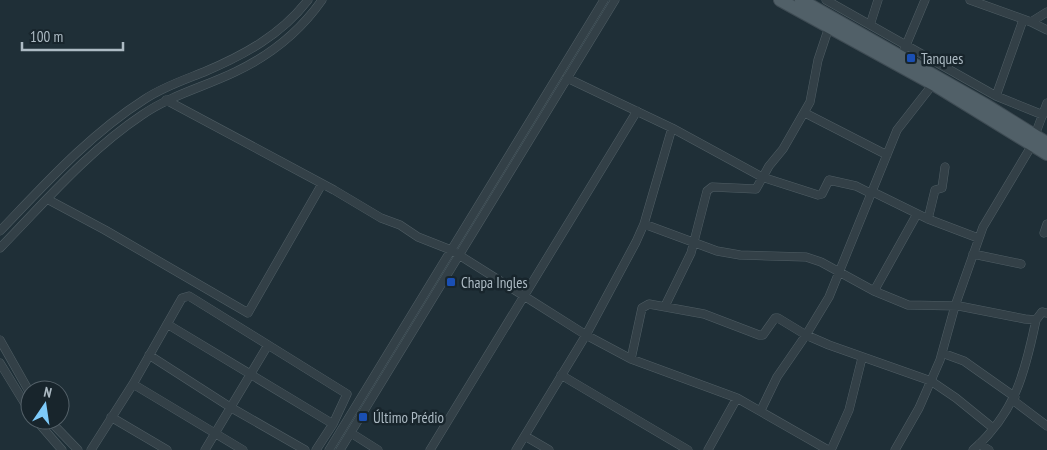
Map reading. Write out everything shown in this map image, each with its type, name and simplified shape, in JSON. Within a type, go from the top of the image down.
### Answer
[{"type":"main road","points":[[780,0],[829,9],[933,84],[1033,140],[1047,143]]},
{"type":"main road","points":[[801,0],[829,9],[903,52],[1033,140],[1047,154]]},
{"type":"street","points":[[0,231],[92,139],[114,121],[165,88],[248,52],[285,25],[308,0]]},
{"type":"street","points":[[0,248],[47,199],[114,135],[166,100],[234,73],[277,48],[289,39],[322,0]]},
{"type":"street","points":[[329,450],[604,0]]},
{"type":"street","points":[[340,450],[615,0]]},
{"type":"street","points":[[870,25],[878,0]]},
{"type":"street","points":[[903,52],[924,0]]},
{"type":"street","points":[[970,0],[1047,30]]},
{"type":"street","points":[[664,306],[693,244],[709,189],[754,190],[783,149],[805,113],[810,102],[829,9],[870,25],[903,52],[996,96],[1043,115]]},
{"type":"street","points":[[996,96],[1027,21],[1047,12]]},
{"type":"street","points":[[567,78],[672,128],[762,177],[815,194],[822,194],[829,180],[856,186],[928,219],[978,238]]},
{"type":"street","points":[[761,410],[777,377],[829,297],[898,130],[933,84]]},
{"type":"street","points":[[166,100],[381,218],[400,225],[418,237],[460,255],[586,334],[632,359],[738,398],[830,450],[849,410],[862,358]]},
{"type":"street","points":[[895,450],[919,408],[942,353],[955,306],[978,238],[1033,140],[1047,104]]},
{"type":"street","points":[[430,450],[637,111]]},
{"type":"street","points":[[805,113],[887,155]]},
{"type":"street","points":[[516,450],[586,334],[644,224],[672,128]]},
{"type":"street","points":[[928,219],[935,190],[942,187],[945,167]]},
{"type":"street","points":[[47,199],[105,230],[248,313],[322,184]]},
{"type":"street","points":[[874,291],[918,214]]},
{"type":"street","points":[[644,224],[693,244],[740,255],[806,257],[840,272],[874,291],[908,305],[955,306],[1012,318],[1036,320]]},
{"type":"street","points":[[1044,233],[1047,224]]},
{"type":"street","points":[[973,254],[1021,264]]},
{"type":"street","points":[[91,450],[133,384],[182,298],[189,296],[346,394],[333,424],[316,450]]},
{"type":"street","points":[[632,359],[642,308],[649,304],[704,314],[759,335],[763,335],[775,318],[778,318],[806,335],[862,358],[931,381],[956,398],[993,428]]},
{"type":"street","points":[[989,450],[976,447],[993,428],[1014,399],[1025,367],[1036,320],[1042,312],[1047,313]]},
{"type":"street","points":[[167,324],[333,424]]},
{"type":"street","points":[[0,340],[23,380]]},
{"type":"street","points":[[205,450],[268,345]]},
{"type":"street","points":[[942,353],[964,361],[1047,426]]},
{"type":"street","points":[[149,355],[230,407],[305,450]]},
{"type":"street","points":[[0,362],[20,395]]},
{"type":"street","points":[[561,375],[688,450]]},
{"type":"street","points":[[133,384],[243,450]]},
{"type":"street","points":[[708,450],[738,398]]},
{"type":"street","points":[[111,417],[167,450]]},
{"type":"street","points":[[45,430],[62,450]]},
{"type":"street","points":[[59,430],[78,450]]},
{"type":"street","points":[[351,433],[378,450]]},
{"type":"street","points":[[525,436],[549,450]]},
{"type":"place","name":"Tanques","points":[[911,58]]},
{"type":"place","name":"Chapa Ingles","points":[[451,282]]},
{"type":"place","name":"Último Prédio","points":[[363,417]]}]
